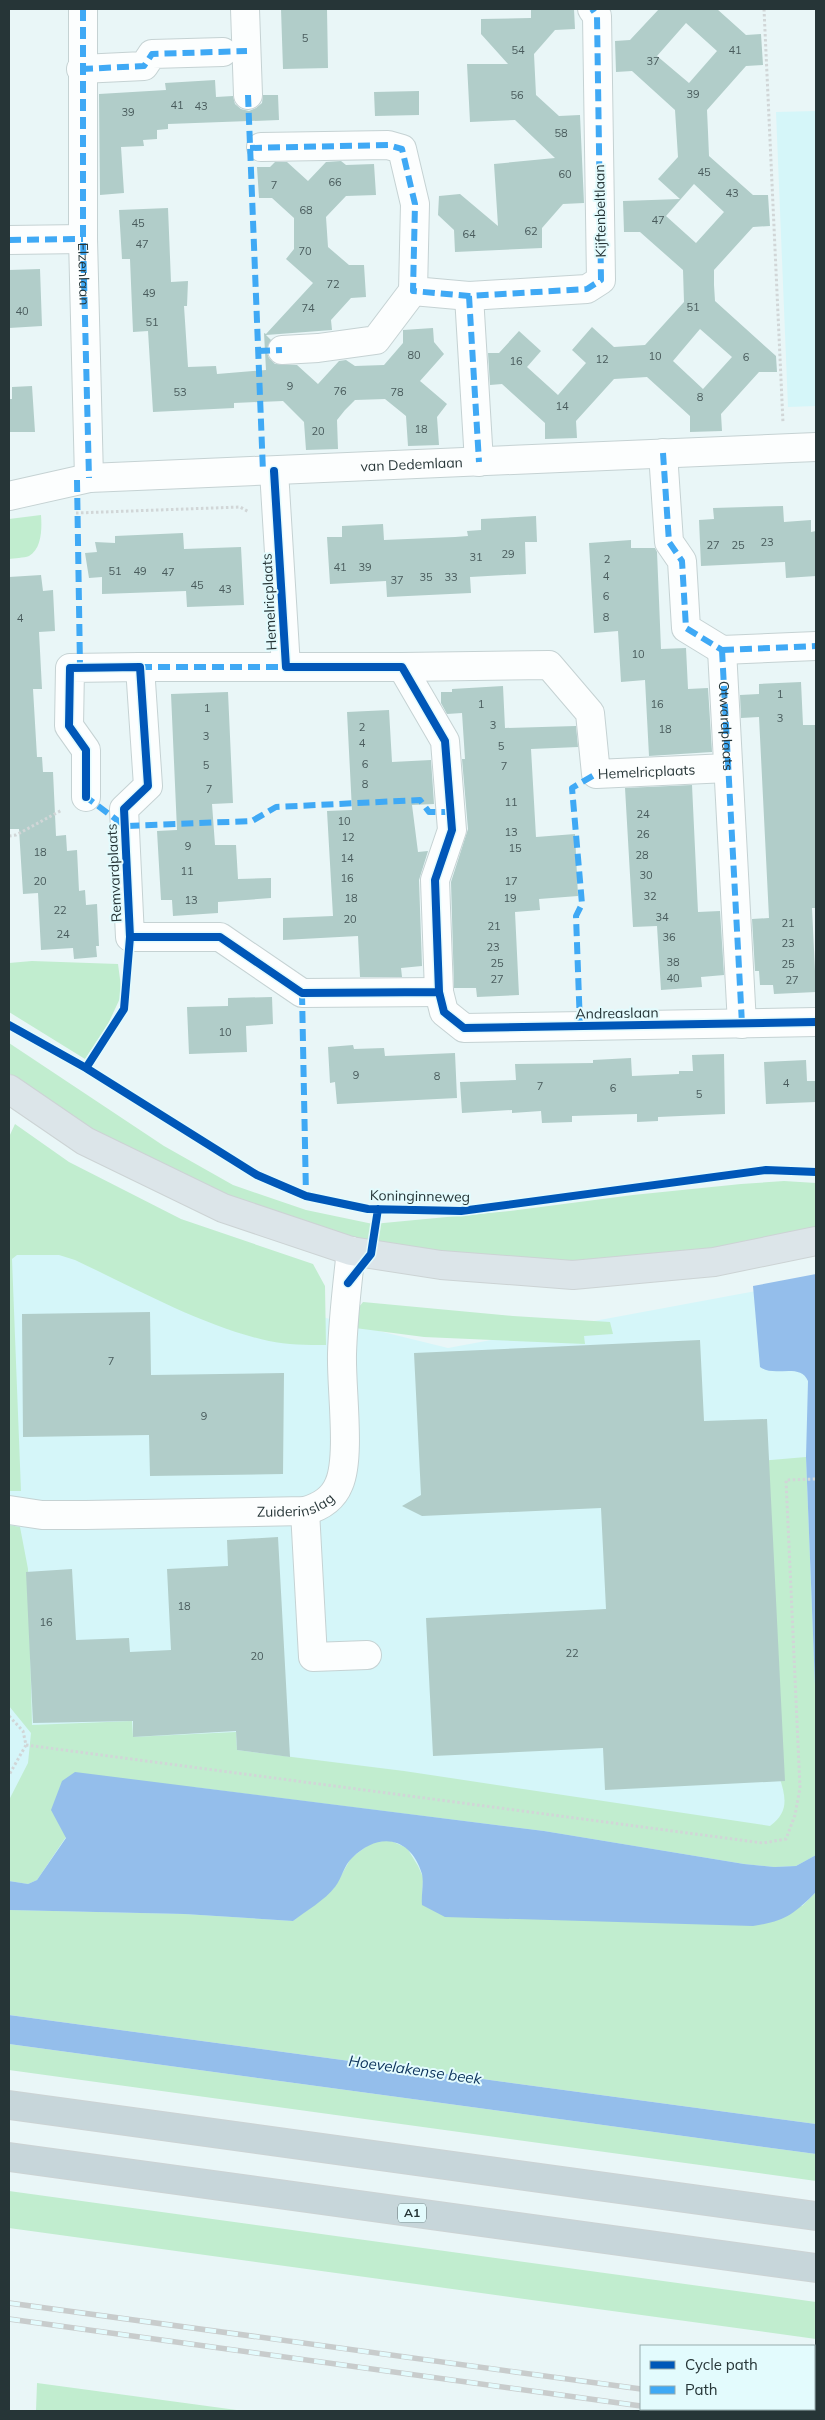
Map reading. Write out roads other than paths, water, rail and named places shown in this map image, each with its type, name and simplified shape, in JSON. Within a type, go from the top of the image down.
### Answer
[{"type":"highway","points":[[9,2105],[816,2216]]},
{"type":"highway","name":"A1","points":[[9,2157],[816,2268]]},
{"type":"main road","points":[[9,1089],[85,1141],[223,1208],[351,1251],[441,1266],[573,1275],[714,1262],[816,1241]]},
{"type":"street","name":"Elzenlaan","points":[[83,9],[81,69],[82,239],[89,478]]},
{"type":"street","points":[[245,9],[248,95]]},
{"type":"street","name":"Kijftenbeltlaan","points":[[413,291],[469,296],[587,289],[601,280],[597,16],[592,9]]},
{"type":"street","points":[[81,69],[144,66],[152,54],[223,52]]},
{"type":"street","points":[[262,147],[388,145],[402,150],[414,204],[413,291],[376,340],[318,348],[282,350]]},
{"type":"street","points":[[9,240],[82,239]]},
{"type":"street","points":[[469,296],[479,462]]},
{"type":"street","name":"van Dedemlaan","points":[[9,496],[89,478],[816,447]]},
{"type":"street","points":[[663,453],[669,542],[682,561],[686,628],[722,650],[816,646]]},
{"type":"street","name":"Hemelricplaats","points":[[274,471],[286,667],[549,665],[590,713],[596,774],[728,768]]},
{"type":"street","name":"Otwardplaats","points":[[722,650],[742,1024]]},
{"type":"street","points":[[402,666],[445,741],[452,830],[435,880],[439,992]]},
{"type":"street","name":"Remvardplaats","points":[[140,667],[148,786],[124,809],[130,937],[220,937],[302,993],[439,992]]},
{"type":"street","points":[[86,797],[86,750],[69,726],[70,668],[286,667]]},
{"type":"street","name":"Andreaslaan","points":[[439,992],[444,1012],[464,1028],[816,1022]]},
{"type":"street","name":"Zuiderinslag","points":[[9,1510],[68,1515],[305,1511],[318,1508],[331,1498],[339,1485],[344,1466],[342,1354],[351,1251]]},
{"type":"street","points":[[305,1511],[313,1657],[367,1655]]},
{"type":"water","points":[[816,1274],[816,1710],[806,1457],[808,1381],[799,1372],[772,1371],[760,1367],[753,1286]]},
{"type":"water","points":[[75,1772],[544,1831],[744,1864],[774,1867],[796,1866],[816,1855],[816,1892],[788,1916],[773,1922],[753,1926],[445,1917],[422,1905],[422,1874],[410,1852],[393,1842],[383,1841],[362,1849],[347,1864],[331,1892],[293,1921],[184,1914],[9,1910],[9,1881],[28,1884],[37,1880],[66,1838],[51,1810],[62,1781]]},
{"type":"water","name":"Hoevelakense beek","points":[[9,2015],[816,2124],[816,2154],[9,2044]]},
{"type":"railway","points":[[9,2303],[640,2389]]},
{"type":"railway","points":[[9,2319],[640,2406]]},
{"type":"railway","points":[[673,2410],[682,2411]]},
{"type":"railway","points":[[796,2410],[805,2411]]}]
